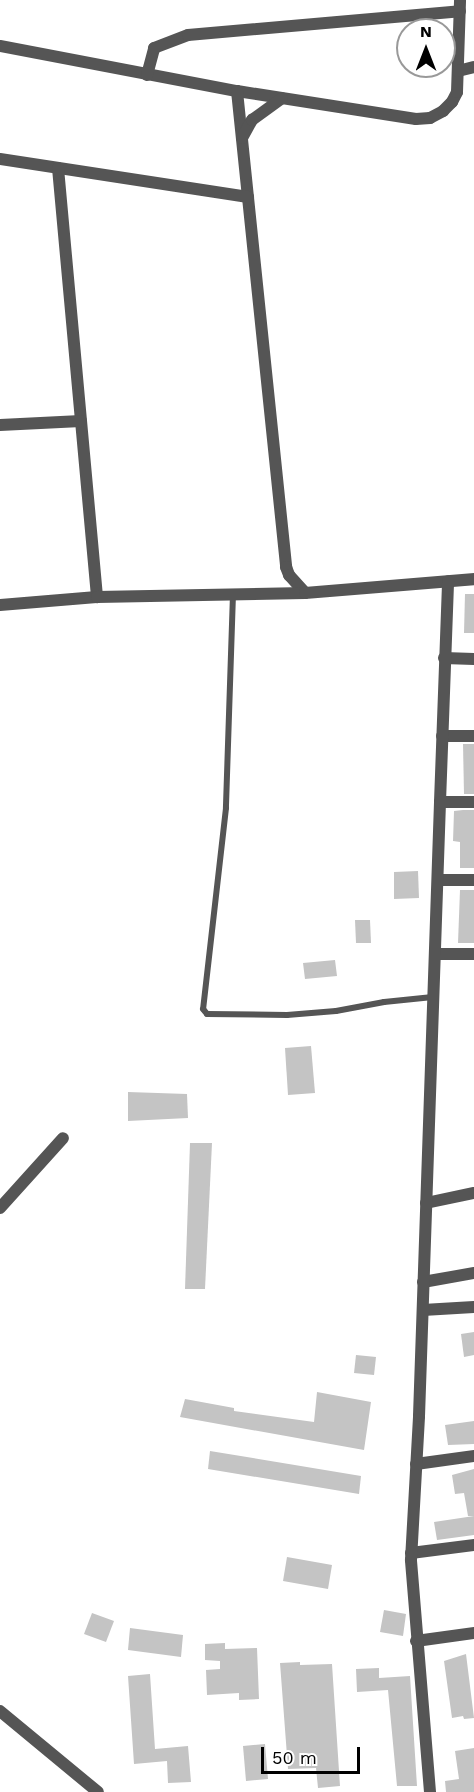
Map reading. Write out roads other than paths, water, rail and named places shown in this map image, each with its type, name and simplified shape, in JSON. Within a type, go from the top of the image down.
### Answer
[{"type":"street","points":[[0,46],[147,75],[237,92],[416,119],[430,118],[443,111],[452,102],[457,92],[460,5],[188,35],[154,48],[147,75]]},
{"type":"street","points":[[458,71],[474,67]]},
{"type":"street","points":[[237,92],[286,567],[289,575],[305,593]]},
{"type":"street","points":[[242,139],[252,120],[282,98]]},
{"type":"street","points":[[0,159],[248,197]]},
{"type":"street","points":[[58,168],[97,597]]},
{"type":"street","points":[[0,425],[81,421]]},
{"type":"street","points":[[0,605],[97,597],[305,593],[474,579]]},
{"type":"street","points":[[430,1792],[416,1641],[411,1553],[423,1310],[433,998],[437,954],[448,581]]},
{"type":"street","points":[[444,658],[474,659]]},
{"type":"street","points":[[442,736],[474,736]]},
{"type":"street","points":[[441,802],[474,802]]},
{"type":"street","points":[[438,880],[474,880]]},
{"type":"street","points":[[437,954],[474,954]]},
{"type":"street","points":[[0,1208],[63,1138]]},
{"type":"street","points":[[426,1203],[474,1193]]},
{"type":"street","points":[[423,1282],[474,1273]]},
{"type":"street","points":[[423,1310],[474,1307]]},
{"type":"street","points":[[416,1464],[474,1456]]},
{"type":"street","points":[[411,1553],[474,1545]]},
{"type":"street","points":[[416,1641],[474,1633]]},
{"type":"street","points":[[0,1711],[98,1792]]},
{"type":"lane","points":[[233,594],[226,808],[203,1010],[207,1014],[287,1015],[433,998]]}]
